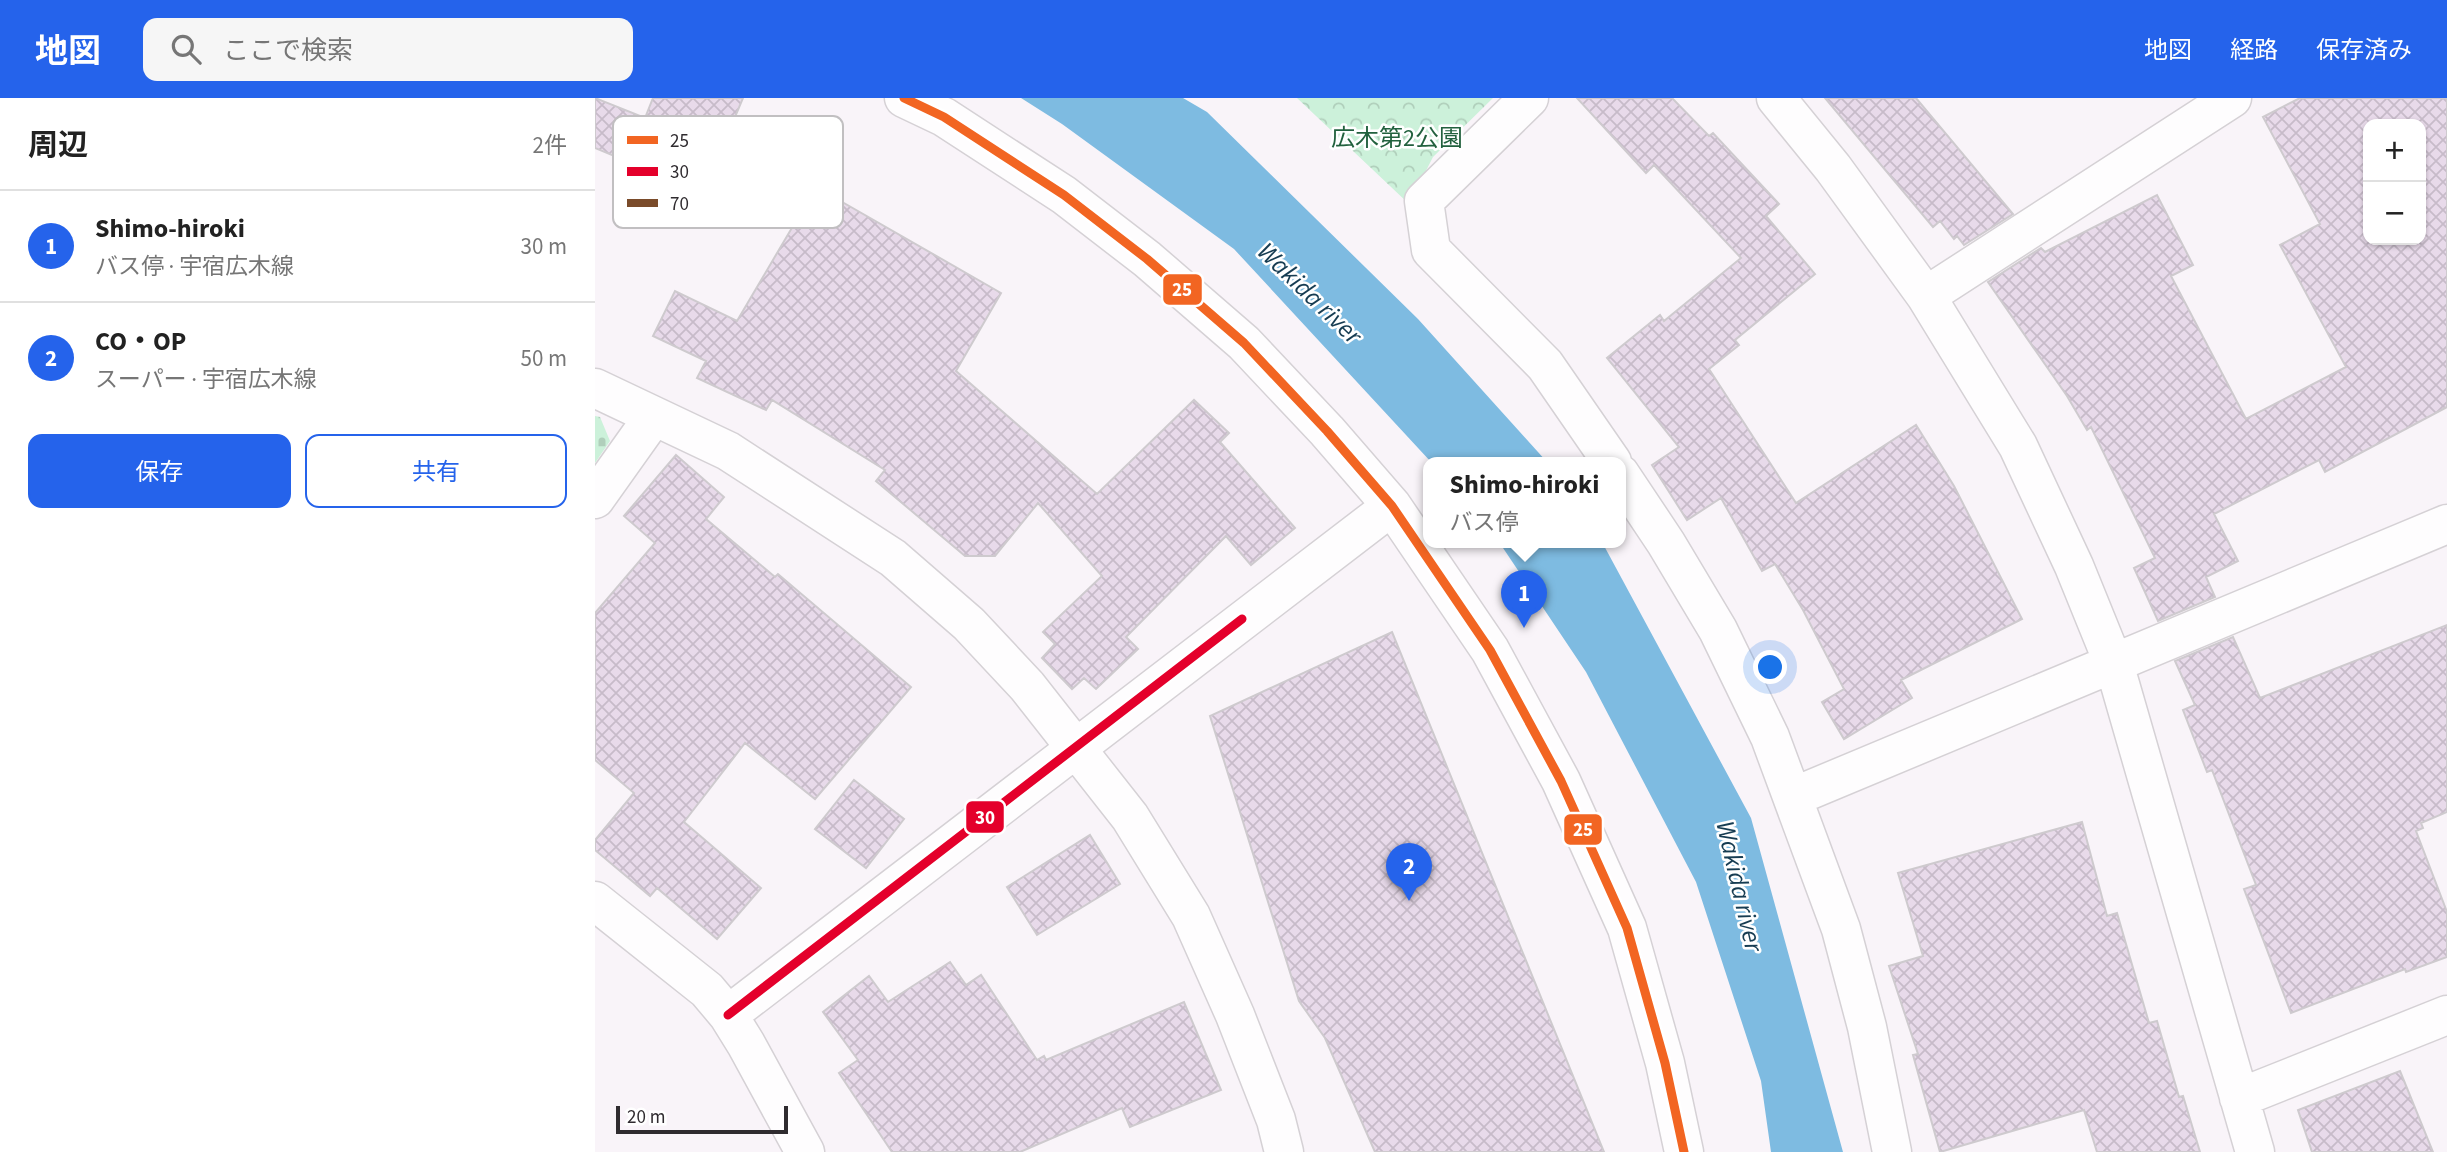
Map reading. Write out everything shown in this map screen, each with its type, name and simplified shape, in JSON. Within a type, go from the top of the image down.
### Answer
[{"type":"street","points":[[904,98],[944,117],[1064,195],[1147,259],[1244,343],[1327,431],[1392,506],[1490,650],[1562,781],[1626,928],[1665,1063],[1683,1152]]},
{"type":"street","points":[[1529,98],[1424,201],[1431,250],[1545,365],[1609,457]]},
{"type":"street","points":[[1776,98],[1833,168],[1926,296],[2018,446],[2074,566],[2113,663],[2255,1152]]},
{"type":"street","points":[[1926,296],[2232,98]]},
{"type":"street","points":[[595,388],[727,451],[893,558],[977,633],[1027,686],[1130,817],[1191,916],[1235,1014],[1276,1120],[1284,1152]]},
{"type":"street","points":[[595,499],[654,415]]},
{"type":"street","points":[[1626,483],[1718,630],[1770,737],[1841,929],[1867,1027],[1892,1152]]},
{"type":"street","points":[[727,1014],[1392,506]]},
{"type":"street","points":[[1793,797],[2447,524]]},
{"type":"street","points":[[595,901],[707,990],[727,1014],[746,1044],[805,1152]]},
{"type":"street","points":[[2239,1098],[2447,1015]]},
{"type":"green space","name":"広木第2公園","points":[[1297,98],[1493,98],[1433,157],[1409,204]]},
{"type":"green space","points":[[595,416],[600,417],[610,441],[595,463]]},
{"type":"water","name":"Wakida river","points":[[1021,98],[1183,98],[1207,112],[1418,319],[1542,457],[1426,457],[1234,249],[1062,124]]},
{"type":"water","name":"Wakida river","points":[[1503,548],[1605,548],[1751,818],[1843,1152],[1771,1152],[1761,1081],[1696,882],[1586,672]]},
{"type":"building","points":[[595,98],[640,116],[613,116],[613,156],[595,148]]},
{"type":"building","points":[[653,98],[743,98],[735,116],[646,116]]},
{"type":"building","points":[[1577,98],[1672,98],[1709,136],[1713,133],[1779,204],[1766,216],[1815,274],[1735,340],[1739,345],[1709,369],[1796,503],[1916,425],[1954,486],[2022,619],[1901,680],[1912,698],[1844,739],[1822,702],[1844,689],[1803,610],[1775,564],[1762,571],[1721,498],[1687,520],[1652,465],[1679,447],[1607,358],[1660,315],[1664,321],[1741,258],[1654,165],[1646,173]]},
{"type":"building","points":[[1825,98],[1916,98],[2013,214],[1964,245],[1957,236],[1954,239],[1940,221],[1933,227]]},
{"type":"building","points":[[2300,98],[2447,98],[2447,407],[2325,472],[2319,460],[2214,514],[2238,561],[2206,577],[2215,597],[2158,621],[2134,568],[2155,558],[2091,427],[2087,430],[2067,396],[1988,282],[2041,248],[2045,252],[2157,195],[2193,265],[2171,276],[2246,419],[2346,367],[2280,245],[2320,224],[2263,117]]},
{"type":"building","points":[[843,202],[1001,293],[956,371],[1097,494],[1194,400],[1229,433],[1220,442],[1295,528],[1251,565],[1226,536],[1126,637],[1138,649],[1096,689],[1084,678],[1072,689],[1042,658],[1055,644],[1043,632],[1102,576],[1038,503],[995,556],[965,556],[876,481],[885,470],[772,400],[766,410],[697,378],[706,361],[653,336],[675,291],[737,321],[792,228],[843,228]]},
{"type":"building","points":[[676,455],[724,497],[706,519],[775,577],[778,574],[911,687],[815,799],[745,743],[684,822],[761,888],[717,939],[657,888],[650,896],[595,850],[595,840],[634,793],[595,760],[595,613],[655,543],[624,516]]},
{"type":"building","points":[[2447,625],[2447,812],[2421,823],[2423,828],[2416,831],[2447,912],[2447,957],[2406,972],[2405,969],[2291,1013],[2244,889],[2256,885],[2212,770],[2207,772],[2183,710],[2195,705],[2175,661],[2233,637],[2260,698]]},
{"type":"building","points":[[1392,632],[1604,1152],[1375,1152],[1325,1038],[1299,1001],[1210,716]]},
{"type":"building","points":[[854,780],[904,819],[866,868],[815,829]]},
{"type":"building","points":[[2082,822],[2107,916],[2117,913],[2149,1023],[2157,1021],[2179,1097],[2183,1096],[2200,1152],[2097,1152],[2084,1110],[1940,1152],[1913,1055],[1918,1054],[1889,966],[1923,956],[1898,873]]},
{"type":"building","points":[[1090,835],[1120,884],[1037,935],[1007,887]]},
{"type":"building","points":[[950,962],[966,985],[981,975],[1037,1060],[1044,1056],[1046,1060],[1184,1002],[1221,1090],[1130,1127],[1122,1108],[1020,1152],[892,1152],[839,1073],[858,1060],[823,1012],[869,976],[888,1002]]},
{"type":"building","points":[[2400,1071],[2433,1152],[2312,1152],[2298,1110]]},
{"type":"transit line","name":"25","points":[[904,98],[944,117],[1064,195],[1147,259],[1244,343],[1327,431],[1392,506],[1490,650],[1561,781],[1627,928],[1665,1063],[1684,1152]]},
{"type":"transit line","name":"30","points":[[728,1015],[1242,619]]},
{"type":"place","name":"Shimo-hiroki","points":[[1524,628]]},
{"type":"place","name":"CO・OP","points":[[1409,901]]}]
